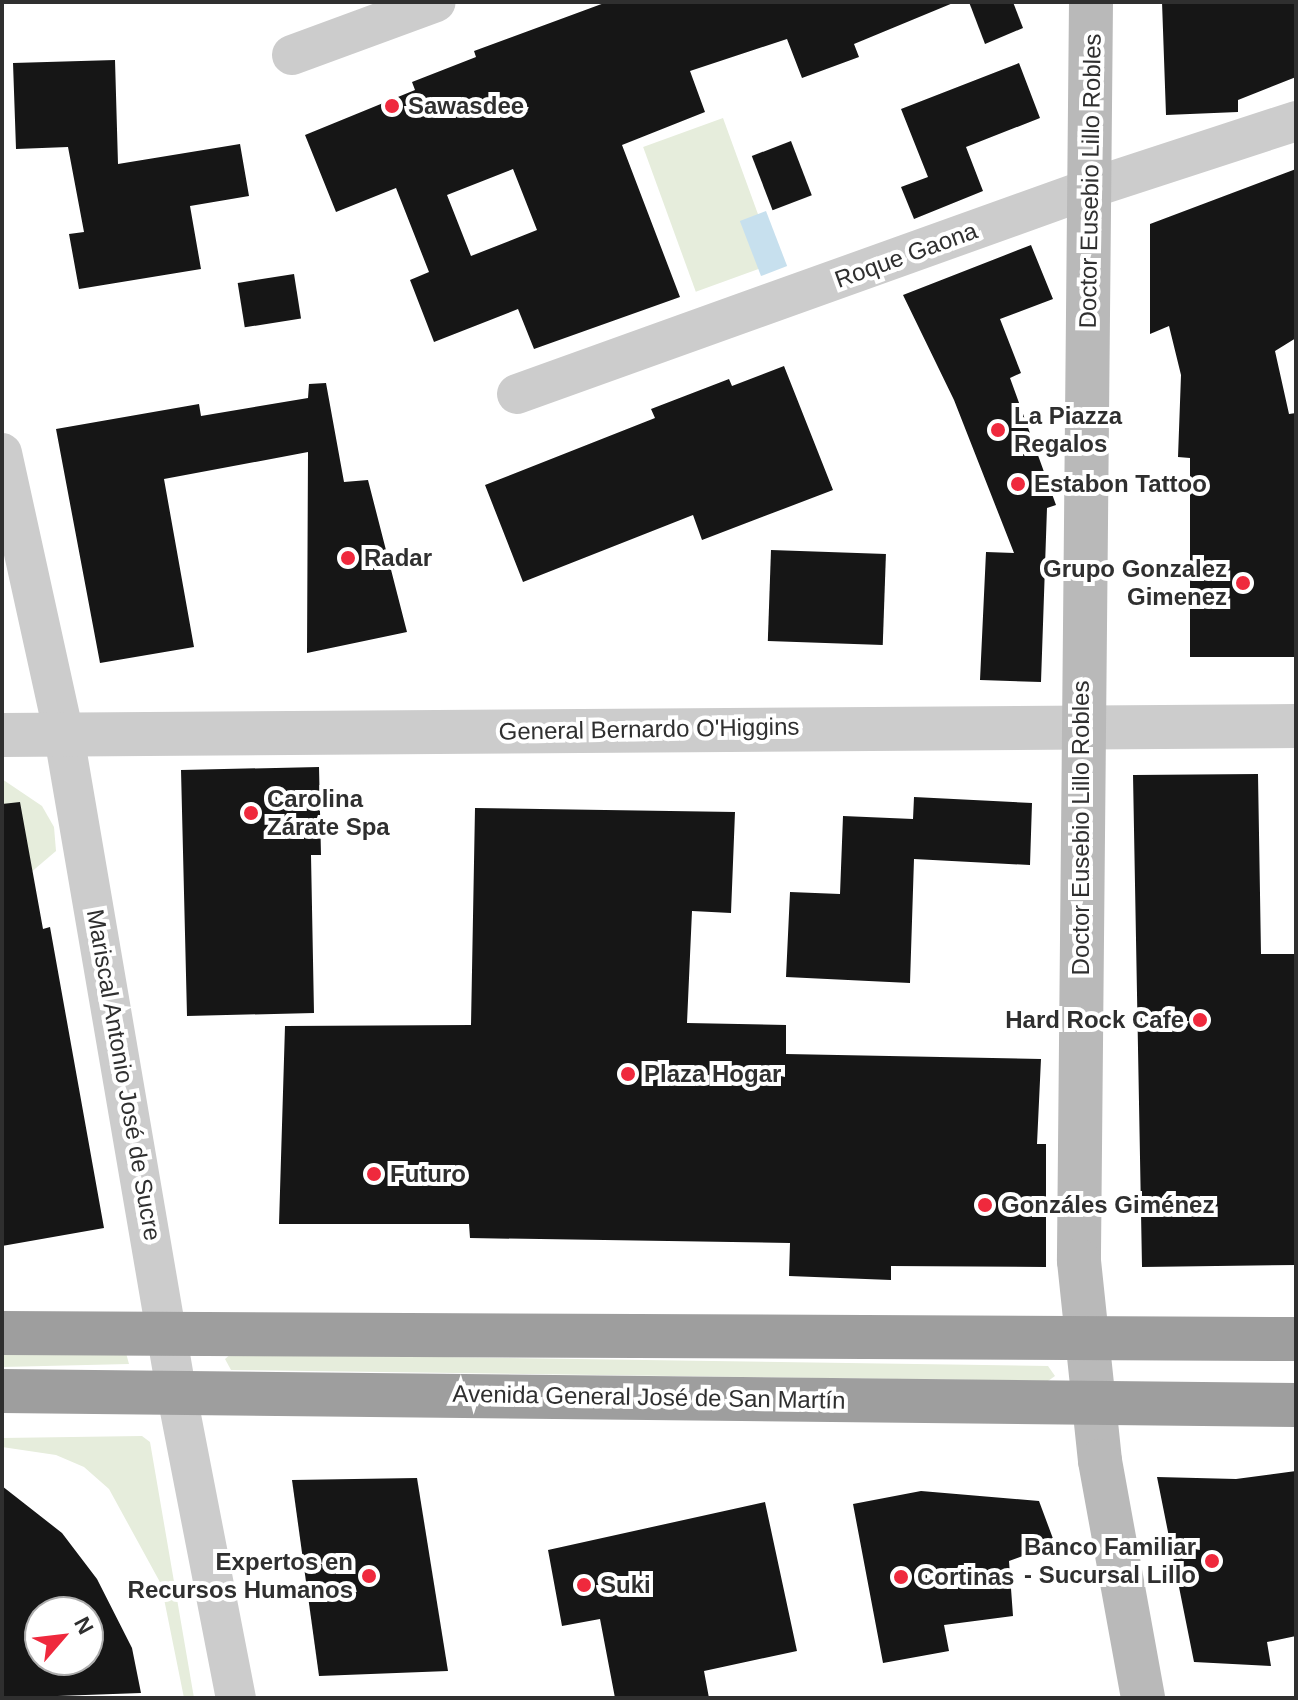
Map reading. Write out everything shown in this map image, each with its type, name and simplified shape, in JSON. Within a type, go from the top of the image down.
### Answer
[{"type":"highway","points":[[2,1333],[1296,1339]]},
{"type":"highway","name":"Avenida General José de San Martín","points":[[2,1391],[176,1390],[1296,1405]]},
{"type":"main road","name":"Doctor Eusebio Lillo Robles","points":[[1091,2],[1091,188],[1080,725],[1079,1252],[1092,1403],[1143,1698]]},
{"type":"street","points":[[292,55],[436,2]]},
{"type":"street","name":"Roque Gaona","points":[[517,394],[1091,188],[1296,121]]},
{"type":"street","name":"Mariscal Antonio José de Sucre","points":[[2,453],[64,736],[171,1336],[176,1390],[236,1698]]},
{"type":"street","name":"General Bernardo O'Higgins","points":[[2,735],[1080,725],[1296,726]]},
{"type":"green space","points":[[723,118],[776,263],[696,292],[643,147]]},
{"type":"green space","points":[[2,779],[42,806],[54,827],[56,851],[29,874],[2,868]]},
{"type":"green space","points":[[2,1351],[126,1353],[129,1364],[2,1367]]},
{"type":"green space","points":[[231,1354],[1048,1366],[1055,1376],[1048,1381],[231,1370],[225,1359]]},
{"type":"green space","points":[[142,1436],[150,1442],[194,1698],[184,1698],[161,1584],[109,1489],[84,1467],[56,1455],[2,1447],[2,1438]]},
{"type":"water","points":[[766,211],[787,266],[761,276],[740,221]]},
{"type":"building","points":[[607,2],[953,3],[854,44],[859,57],[802,78],[787,39],[690,71],[705,112],[622,145],[680,297],[534,349],[518,309],[434,342],[410,280],[429,272],[396,188],[336,212],[305,135],[415,90],[412,82],[476,57],[474,51]],"holes":[[[513,169],[537,230],[471,256],[447,195]]]},
{"type":"building","points":[[969,2],[1013,2],[1023,28],[985,44]]},
{"type":"building","points":[[1162,2],[1296,2],[1296,77],[1238,100],[1238,112],[1166,115]]},
{"type":"building","points":[[115,60],[118,164],[240,144],[249,196],[190,206],[201,269],[79,289],[69,234],[84,232],[68,147],[16,149],[13,63]]},
{"type":"building","points":[[1019,63],[1040,118],[966,147],[983,191],[914,219],[901,187],[928,177],[901,109]]},
{"type":"building","points":[[791,141],[812,195],[773,210],[752,156]]},
{"type":"building","points":[[1296,169],[1296,338],[1275,351],[1289,414],[1296,413],[1296,657],[1190,657],[1190,458],[1178,457],[1181,375],[1169,326],[1150,334],[1150,224]]},
{"type":"building","points":[[1031,245],[1053,299],[1000,319],[1021,373],[1010,378],[1056,505],[1047,508],[1041,682],[980,680],[986,552],[1014,553],[954,400],[903,295]]},
{"type":"building","points":[[294,274],[301,318],[245,327],[238,283]]},
{"type":"building","points":[[784,366],[833,490],[702,540],[693,515],[523,582],[485,485],[655,418],[651,409],[729,379],[732,386]]},
{"type":"building","points":[[326,383],[344,482],[368,480],[407,632],[307,653],[308,452],[164,479],[194,647],[100,663],[56,429],[199,404],[201,416],[308,398],[309,384]]},
{"type":"building","points":[[771,550],[886,554],[883,645],[768,641]]},
{"type":"building","points":[[319,767],[321,855],[311,855],[314,1013],[187,1016],[181,770]]},
{"type":"building","points":[[1258,774],[1261,954],[1296,954],[1296,1265],[1142,1267],[1133,775]]},
{"type":"building","points":[[914,797],[1032,803],[1030,865],[914,859],[910,983],[786,977],[790,892],[840,894],[843,816],[913,819]]},
{"type":"building","points":[[20,802],[43,929],[50,927],[104,1228],[2,1246],[2,804]]},
{"type":"building","points":[[475,808],[735,812],[731,913],[692,911],[687,1023],[786,1025],[786,1054],[1041,1059],[1037,1144],[1046,1144],[1046,1267],[891,1266],[891,1280],[789,1276],[790,1243],[470,1238],[469,1224],[279,1224],[285,1026],[471,1025]]},
{"type":"building","name":"Banco Familiar - Sucursal Lillo","points":[[1296,1471],[1296,1636],[1267,1642],[1271,1666],[1194,1662],[1157,1477],[1236,1479]]},
{"type":"building","name":"Expertos en Recursos Humanos","points":[[417,1478],[448,1671],[319,1676],[292,1480]]},
{"type":"building","points":[[2,1486],[62,1533],[97,1579],[132,1648],[141,1693],[2,1698]]},
{"type":"building","points":[[921,1491],[1039,1501],[1055,1544],[1009,1561],[1013,1616],[944,1625],[949,1651],[883,1663],[853,1504]]},
{"type":"building","points":[[765,1502],[797,1651],[704,1671],[709,1698],[615,1698],[600,1619],[562,1626],[548,1550]]},
{"type":"place","name":"Sawasdee","points":[[392,106]]},
{"type":"place","name":"La Piazza Regalos","points":[[998,430]]},
{"type":"place","name":"Estabon Tattoo","points":[[1018,484]]},
{"type":"place","name":"Radar","points":[[348,558]]},
{"type":"place","name":"Grupo Gonzalez Gimenez","points":[[1243,583]]},
{"type":"place","name":"Carolina Zárate Spa","points":[[251,813]]},
{"type":"place","name":"Hard Rock Cafe","points":[[1200,1020]]},
{"type":"place","name":"Plaza Hogar","points":[[628,1074]]},
{"type":"place","name":"Futuro","points":[[374,1174]]},
{"type":"place","name":"Gonzáles Giménez","points":[[985,1205]]},
{"type":"place","name":"Banco Familiar - Sucursal Lillo","points":[[1212,1561]]},
{"type":"place","name":"Expertos en Recursos Humanos","points":[[369,1576]]},
{"type":"place","name":"Cortinas","points":[[901,1577]]},
{"type":"place","name":"Suki","points":[[584,1585]]}]
